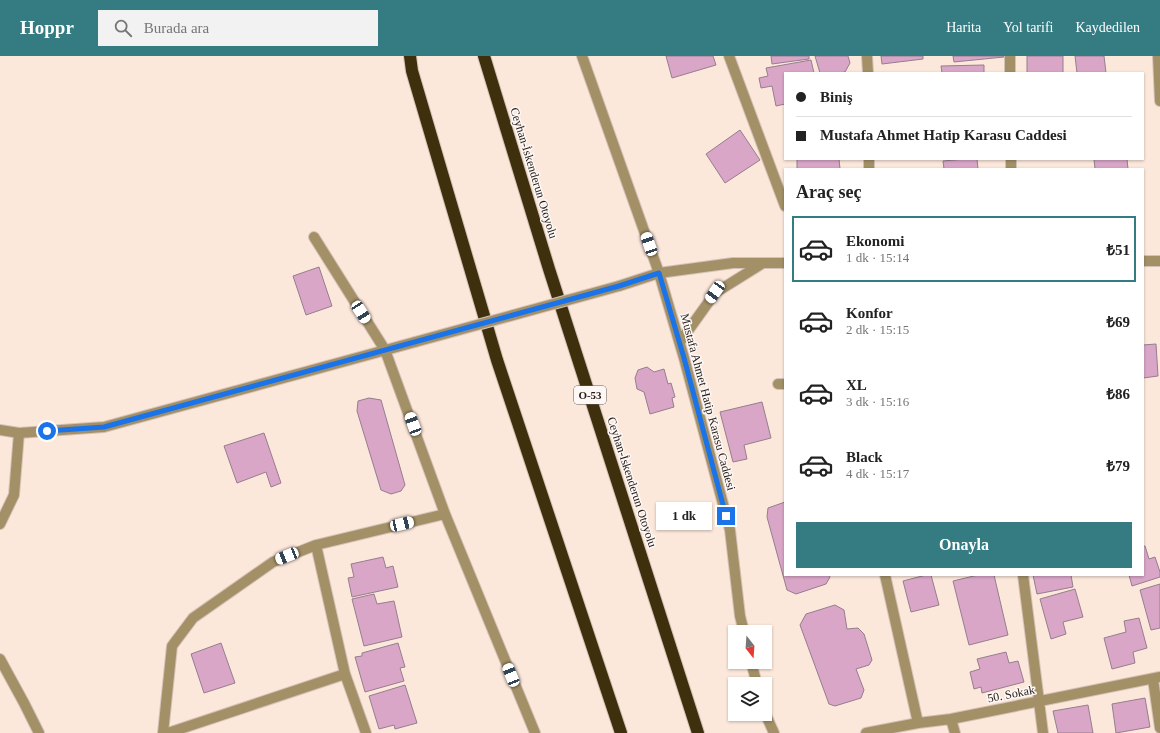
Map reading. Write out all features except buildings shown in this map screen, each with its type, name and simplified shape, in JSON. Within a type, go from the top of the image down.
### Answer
[{"type":"highway","points":[[410,56],[415,78],[497,360],[621,733]]},
{"type":"highway","name":"Ceyhan-İskenderun Otoyolu","points":[[484,56],[549,269],[698,733]]},
{"type":"street","name":"Mustafa Ahmet Hatip Karasu Caddesi","points":[[582,56],[659,273],[680,342],[730,530],[742,625]]},
{"type":"street","points":[[729,56],[784,203]]},
{"type":"street","points":[[867,56],[868,72]]},
{"type":"street","points":[[1010,56],[1010,72]]},
{"type":"street","points":[[1158,56],[1160,101]]},
{"type":"street","points":[[314,237],[385,350],[446,514],[535,733]]},
{"type":"street","points":[[1144,261],[1160,261]]},
{"type":"street","points":[[0,430],[19,433],[104,427],[619,286],[659,273],[733,263],[784,263]]},
{"type":"street","points":[[680,342],[715,292],[763,263]]},
{"type":"street","points":[[0,524],[14,495],[19,433]]},
{"type":"street","points":[[163,733],[172,646],[193,618],[273,562],[316,545],[446,514]]},
{"type":"street","points":[[316,545],[345,674],[366,733]]},
{"type":"street","points":[[885,576],[918,723]]},
{"type":"street","points":[[1023,576],[1043,733]]},
{"type":"street","points":[[0,659],[24,703],[38,733]]},
{"type":"street","points":[[168,733],[345,674]]},
{"type":"street","points":[[1157,678],[1160,728]]},
{"type":"street","name":"50. Sokak","points":[[866,733],[918,723],[951,719],[1157,678]]},
{"type":"street","points":[[951,719],[955,733]]},
{"type":"street","points":[[769,721],[774,733]]},
{"type":"route","points":[[47,431],[104,427],[619,286],[659,273],[684,358],[726,516]]}]
